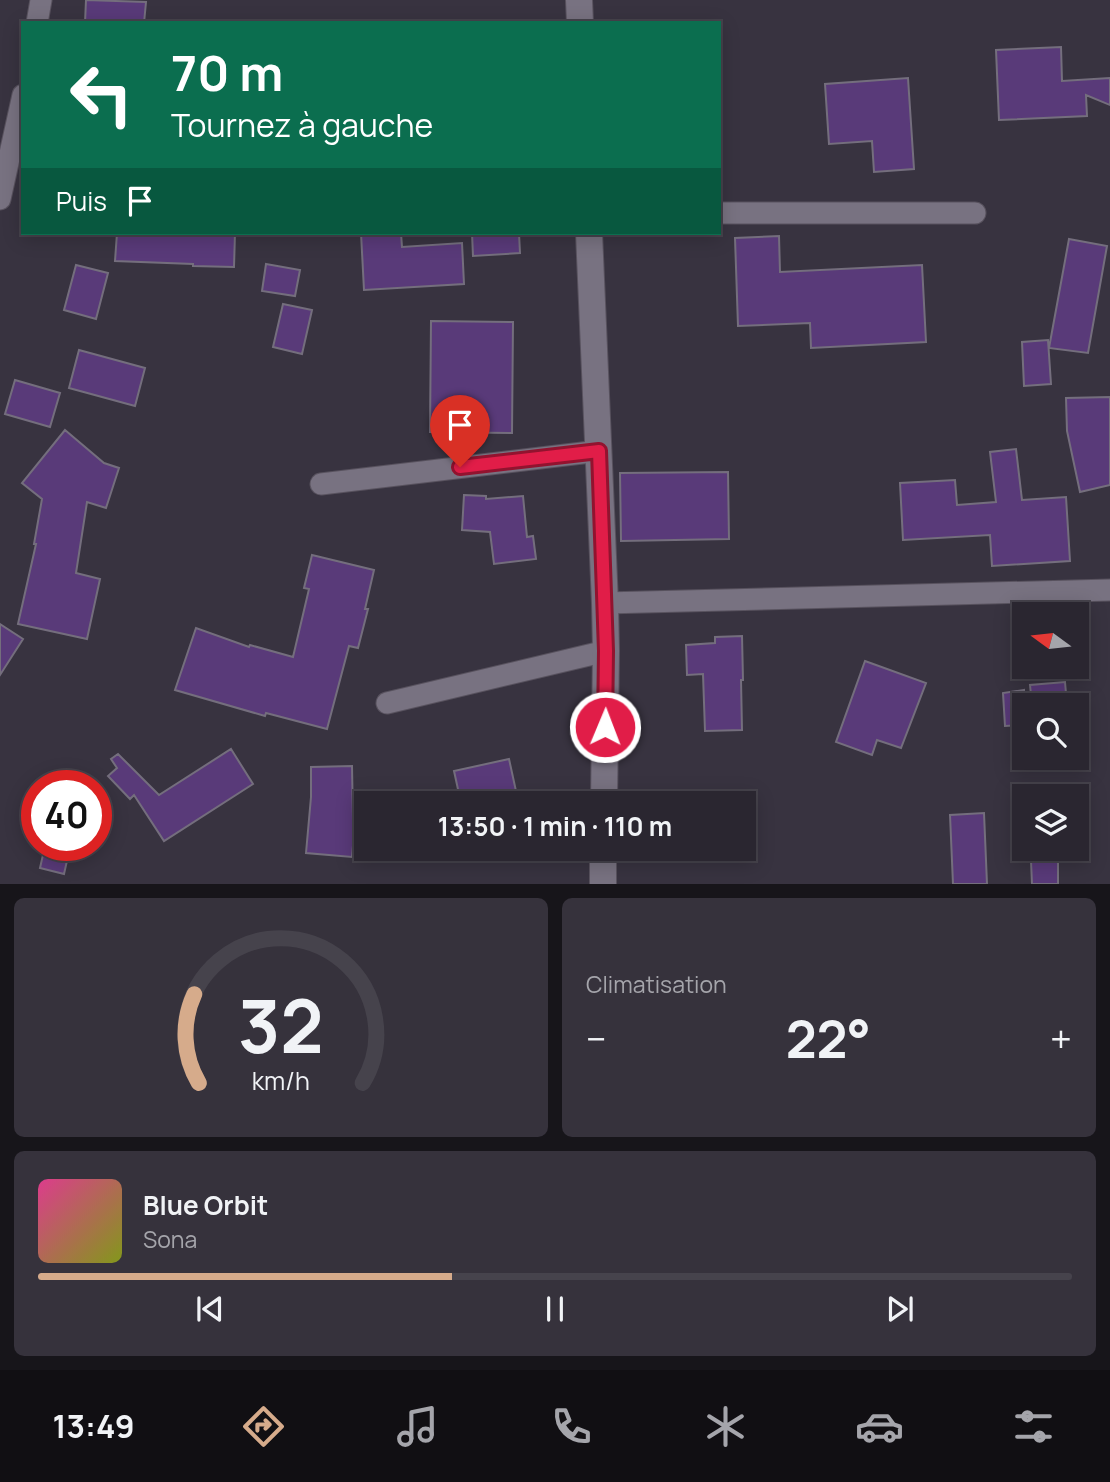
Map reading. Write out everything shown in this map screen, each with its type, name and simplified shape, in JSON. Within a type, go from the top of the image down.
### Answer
[{"type":"street","points":[[37,21],[41,0]]},
{"type":"street","points":[[579,0],[580,21]]},
{"type":"street","points":[[0,199],[21,104]]},
{"type":"street","points":[[721,212],[975,213]]},
{"type":"street","points":[[589,235],[605,603],[604,791]]},
{"type":"street","points":[[321,484],[599,451]]},
{"type":"street","points":[[605,603],[1110,590]]},
{"type":"street","points":[[387,703],[606,651]]},
{"type":"street","points":[[603,861],[603,884]]},
{"type":"building","points":[[86,0],[146,2],[144,21],[85,21]]},
{"type":"building","points":[[1061,47],[1062,81],[1110,78],[1110,105],[1086,95],[1087,116],[999,120],[996,50]]},
{"type":"building","points":[[908,78],[914,169],[874,172],[872,141],[829,144],[825,84]]},
{"type":"building","points":[[117,235],[235,235],[234,267],[115,261]]},
{"type":"building","points":[[361,235],[401,235],[402,247],[462,243],[464,284],[364,290]]},
{"type":"building","points":[[472,235],[519,235],[520,253],[473,256]]},
{"type":"building","points":[[779,236],[780,272],[922,265],[926,342],[811,348],[810,323],[738,326],[735,238]]},
{"type":"building","points":[[1069,239],[1107,246],[1088,353],[1049,348]]},
{"type":"building","points":[[266,264],[300,270],[295,296],[262,291]]},
{"type":"building","points":[[76,265],[108,273],[96,319],[64,310]]},
{"type":"building","points":[[283,304],[312,310],[302,354],[273,347]]},
{"type":"building","points":[[431,321],[513,322],[512,433],[430,432]]},
{"type":"building","points":[[1048,340],[1051,384],[1024,386],[1022,342]]},
{"type":"building","points":[[79,350],[145,368],[135,406],[69,388]]},
{"type":"building","points":[[15,380],[60,393],[50,427],[5,414]]},
{"type":"building","points":[[1110,397],[1110,485],[1080,492],[1067,431],[1066,398]]},
{"type":"building","points":[[65,430],[104,463],[119,468],[106,508],[87,502],[76,573],[100,579],[87,639],[18,624],[36,544],[42,499],[22,483]]},
{"type":"building","points":[[1016,449],[1022,500],[1066,497],[1070,561],[992,566],[990,535],[903,540],[900,483],[955,480],[957,505],[996,502],[990,452]]},
{"type":"building","points":[[728,472],[729,539],[621,541],[620,473]]},
{"type":"building","points":[[464,495],[486,496],[486,499],[523,496],[527,537],[533,536],[536,559],[494,564],[490,532],[462,530]]},
{"type":"building","points":[[312,555],[374,570],[358,648],[349,646],[327,729],[266,713],[265,716],[175,690],[196,628],[249,647],[250,645],[293,657],[309,589],[304,588]]},
{"type":"building","points":[[0,624],[23,639],[0,675]]},
{"type":"building","points":[[742,636],[742,730],[705,731],[703,674],[687,675],[686,645],[715,643],[715,637]]},
{"type":"building","points":[[865,661],[926,683],[901,748],[877,740],[872,755],[836,742]]},
{"type":"building","points":[[1065,682],[1066,693],[1031,693],[1030,685]]},
{"type":"building","points":[[1024,690],[1024,693],[1012,693],[1012,726],[1005,726],[1003,693]]},
{"type":"building","points":[[231,749],[253,784],[164,841],[134,795],[130,799],[112,780],[112,772],[117,768],[111,759],[118,754],[159,795]]},
{"type":"building","points":[[509,759],[516,791],[458,791],[454,771]]},
{"type":"building","points":[[352,766],[352,857],[306,853],[311,767]]},
{"type":"building","points":[[984,813],[987,884],[953,884],[950,815]]},
{"type":"building","points":[[42,861],[67,861],[64,874],[40,868]]},
{"type":"building","points":[[1031,861],[1058,861],[1058,884],[1032,884]]},
{"type":"route","points":[[460,467],[599,451],[605,603],[605,727]]}]
